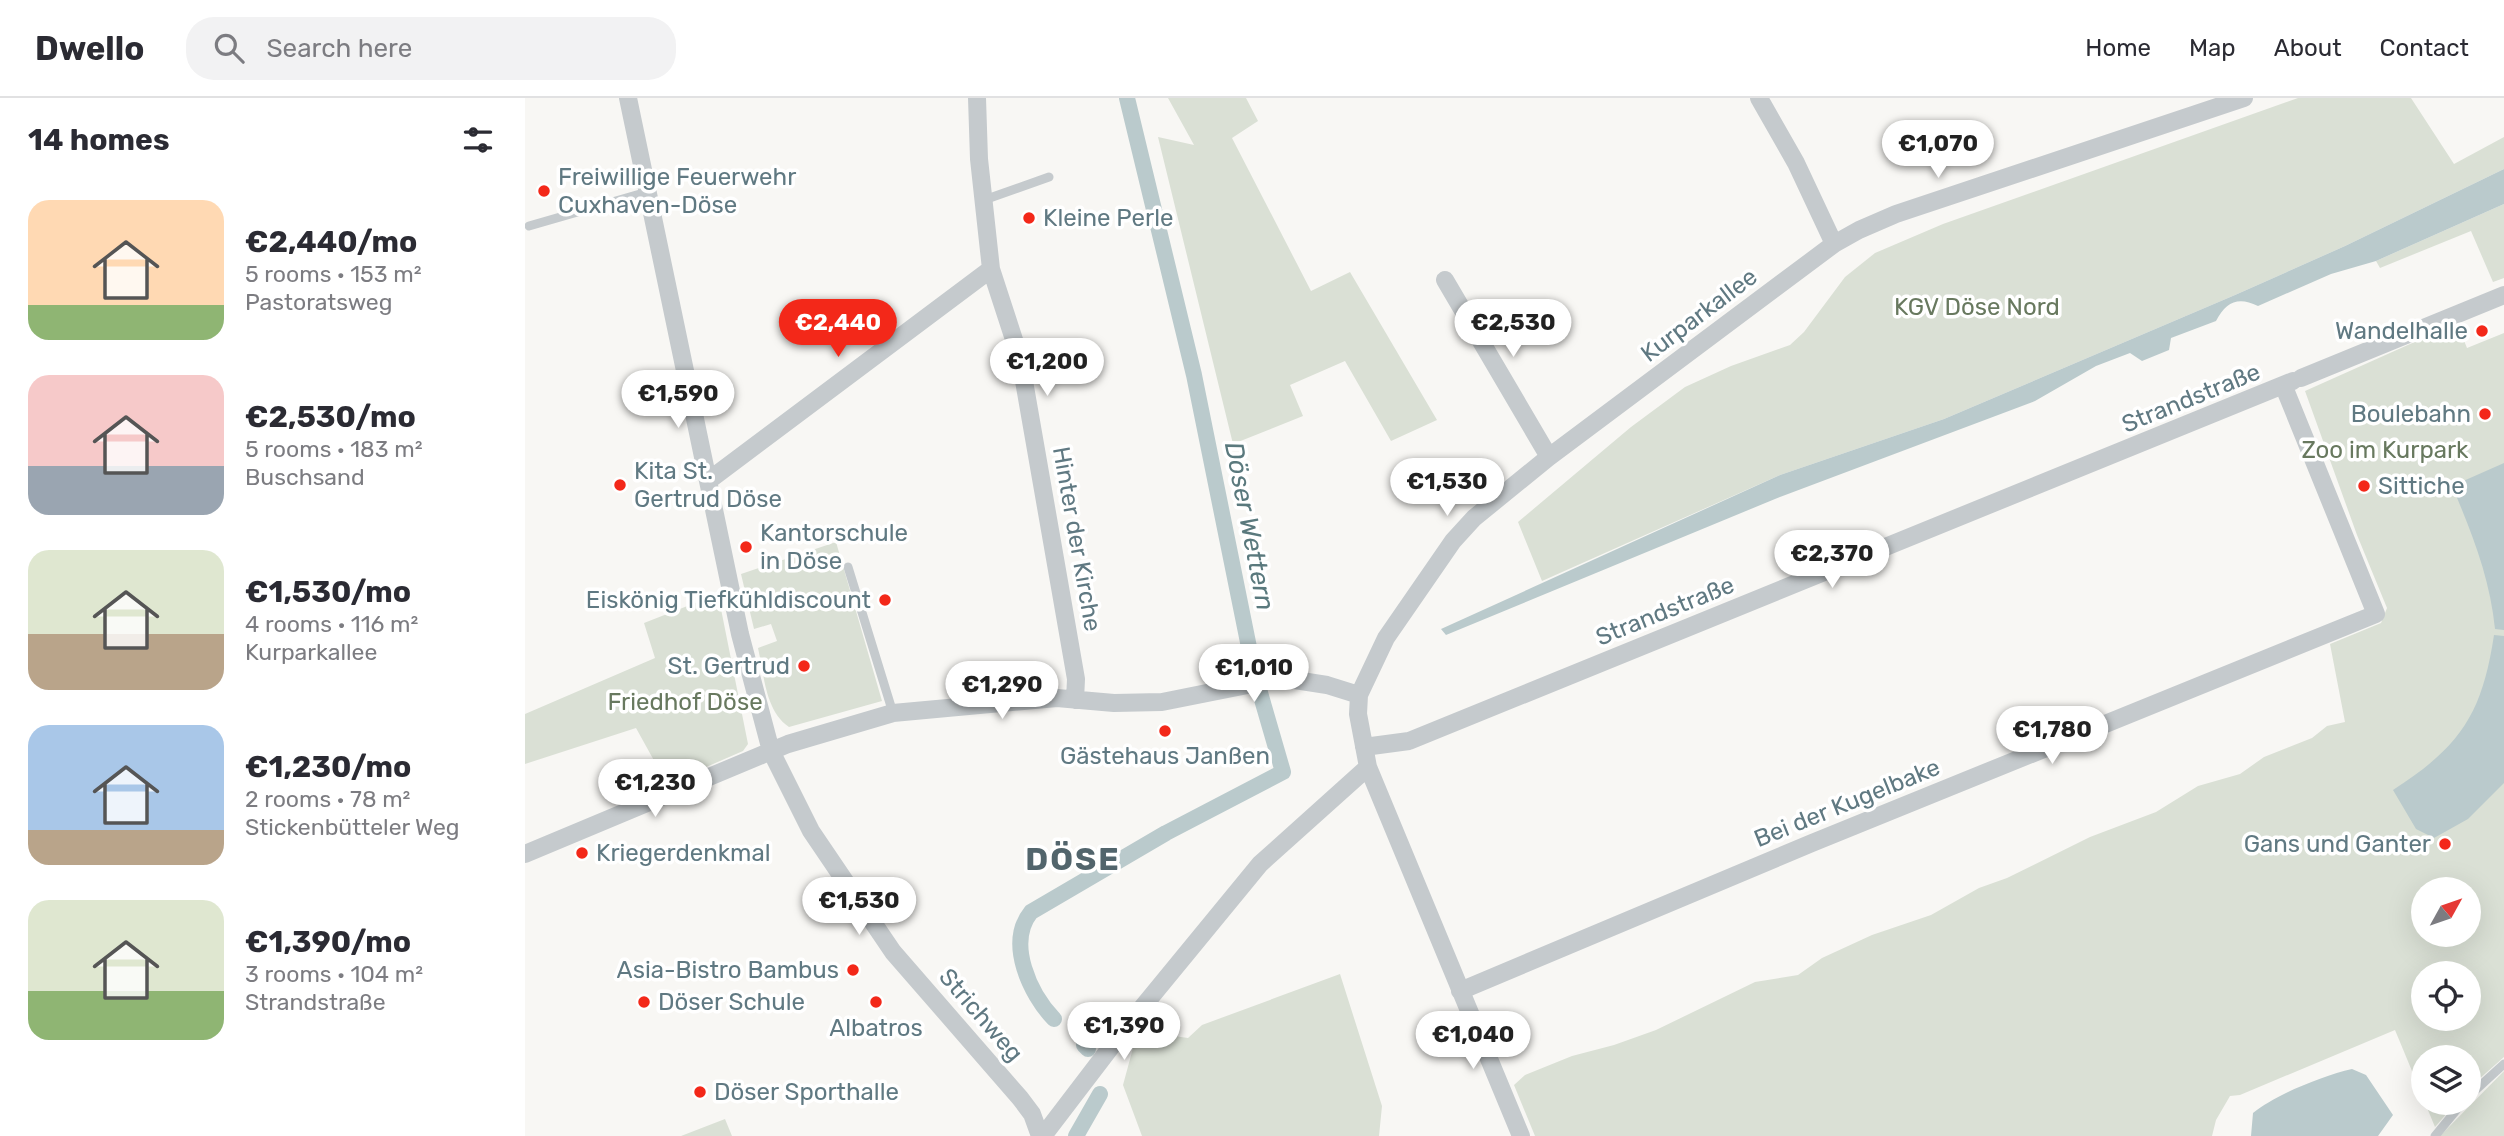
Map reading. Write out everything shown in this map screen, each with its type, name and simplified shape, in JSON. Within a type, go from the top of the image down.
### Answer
[{"type":"street","name":"Strichweg","points":[[628,98],[740,634],[771,751],[788,789],[837,872],[893,952],[1020,1098],[1032,1114],[1042,1136]]},
{"type":"street","name":"Hinter der Kirche","points":[[977,98],[991,269],[1020,358],[1076,680],[1075,700]]},
{"type":"street","points":[[1759,98],[1796,163],[1834,244]]},
{"type":"street","name":"Kurparkallee","points":[[1521,1136],[1368,767],[1357,714],[1359,695],[1386,638],[1453,541],[1474,518],[1549,457],[1834,244],[1896,214],[2244,98]]},
{"type":"street","points":[[708,481],[991,269]]},
{"type":"street","points":[[1445,280],[1549,457]]},
{"type":"street","name":"Strandstraße","points":[[1364,747],[1409,741],[2504,295]]},
{"type":"street","name":"Bei der Kugelbake","points":[[1460,991],[1812,843],[2376,614],[2293,382]]},
{"type":"street","points":[[525,854],[771,751],[852,723],[893,713],[1004,701],[1153,703],[1282,678],[1327,685],[1359,695]]},
{"type":"street","points":[[1042,1136],[1127,1026],[1260,864],[1368,767]]},
{"type":"lane","points":[[984,200],[1049,177]]},
{"type":"lane","points":[[529,226],[647,192]]},
{"type":"lane","points":[[848,567],[893,713]]},
{"type":"lane","points":[[2481,1085],[2504,1064]]},
{"type":"lane","points":[[2435,1136],[2452,1115]]},
{"type":"green space","points":[[1168,98],[1246,98],[1258,121],[1232,138],[1311,291],[1350,272],[1437,420],[1391,441],[1345,361],[1290,385],[1303,416],[1233,444],[1158,137],[1194,145]]},
{"type":"green space","name":"KGV Döse Nord","points":[[2298,98],[2411,98],[2454,164],[2504,137],[2504,169],[2345,246],[2235,295],[1944,419],[1780,475],[1542,581],[1518,522],[1631,427],[1685,387],[1731,366],[1790,345],[1804,332],[1845,277],[1875,253],[1943,224]]},
{"type":"green space","points":[[2504,204],[2504,278],[2493,282],[2471,231],[2380,268],[2376,261]]},
{"type":"green space","name":"Zoo im Kurpark","points":[[2457,323],[2467,348],[2504,333],[2504,1057],[2481,1077],[2481,1045],[2411,1045],[2411,1069],[2395,1030],[2240,1095],[2230,1096],[2216,1120],[2212,1136],[1535,1136],[1514,1085],[1525,1075],[1572,1056],[1656,1030],[1755,982],[1798,975],[1822,958],[1872,935],[1931,915],[1979,888],[2007,878],[2090,837],[2156,812],[2198,786],[2240,774],[2264,757],[2312,738],[2327,726],[2345,722],[2330,644],[2381,623],[2387,608],[2357,535],[2305,391]]},
{"type":"green space","points":[[836,542],[882,701],[789,727],[781,720],[770,702],[758,648],[777,641],[771,624],[754,629],[741,574]]},
{"type":"green space","name":"Friedhof Döse","points":[[718,594],[748,744],[743,751],[667,784],[636,728],[525,764],[525,714],[655,658],[644,623]]},
{"type":"green space","points":[[1340,974],[1382,1106],[1379,1136],[1142,1136],[1123,1085],[1133,1048],[1160,1034],[1188,1038],[1202,1025]]},
{"type":"green space","points":[[2504,1071],[2504,1136],[2440,1136],[2461,1115],[2481,1115],[2481,1094]]},
{"type":"green space","points":[[2430,1115],[2446,1115],[2435,1127]]},
{"type":"green space","points":[[725,1119],[732,1136],[681,1136]]},
{"type":"shaded area","points":[[2504,169],[2504,204],[2376,261],[2331,274],[2258,306],[2244,301],[2233,303],[2224,309],[2216,321],[2171,338],[2169,350],[2142,361],[2130,353],[2096,366],[2035,401],[1775,499],[1446,635],[1441,629],[1780,475],[1944,419],[2235,295],[2345,246]]},
{"type":"shaded area","points":[[2504,463],[2504,630],[2495,629],[2484,574],[2452,486]]},
{"type":"shaded area","points":[[2494,635],[2504,636],[2504,783],[2468,819],[2434,838],[2416,829],[2393,790],[2436,758],[2465,726],[2483,686]]},
{"type":"shaded area","points":[[2352,1069],[2366,1075],[2393,1115],[2378,1136],[2251,1136],[2253,1113],[2263,1106],[2300,1086]]},
{"type":"waterway","name":"Döser Wettern","points":[[1054,1019],[1037,996],[1024,968],[1021,938],[1024,924],[1031,912],[1166,833],[1283,772],[1254,672],[1194,375],[1127,98]]},
{"type":"waterway","name":"Döser Wettern","points":[[1084,1045],[1088,1049]]},
{"type":"waterway","name":"Döser Wettern","points":[[1076,1136],[1100,1094]]},
{"type":"place","name":"Freiwillige Feuerwehr Cuxhaven-Döse","points":[[544,191]]},
{"type":"place","name":"Kleine Perle","points":[[1029,218]]},
{"type":"place","name":"Wandelhalle","points":[[2482,331]]},
{"type":"place","name":"Boulebahn","points":[[2485,414]]},
{"type":"place","name":"Kita St. Gertrud Döse","points":[[620,485]]},
{"type":"place","name":"Sittiche","points":[[2364,486]]},
{"type":"place","name":"Kantorschule in Döse","points":[[746,547]]},
{"type":"place","name":"Eiskönig Tiefkühldiscount","points":[[885,600]]},
{"type":"place","name":"St. Gertrud","points":[[804,666]]},
{"type":"place","name":"Gästehaus Janßen","points":[[1165,731]]},
{"type":"place","name":"Gans und Ganter","points":[[2445,844]]},
{"type":"place","name":"Kriegerdenkmal","points":[[582,853]]},
{"type":"place","name":"Asia-Bistro Bambus","points":[[853,970]]},
{"type":"place","name":"Döser Schule","points":[[644,1002]]},
{"type":"place","name":"Albatros","points":[[876,1002]]},
{"type":"place","name":"Döser Sporthalle","points":[[700,1092]]},
{"type":"district","name":"DÖSE","points":[[1073,859]]}]
